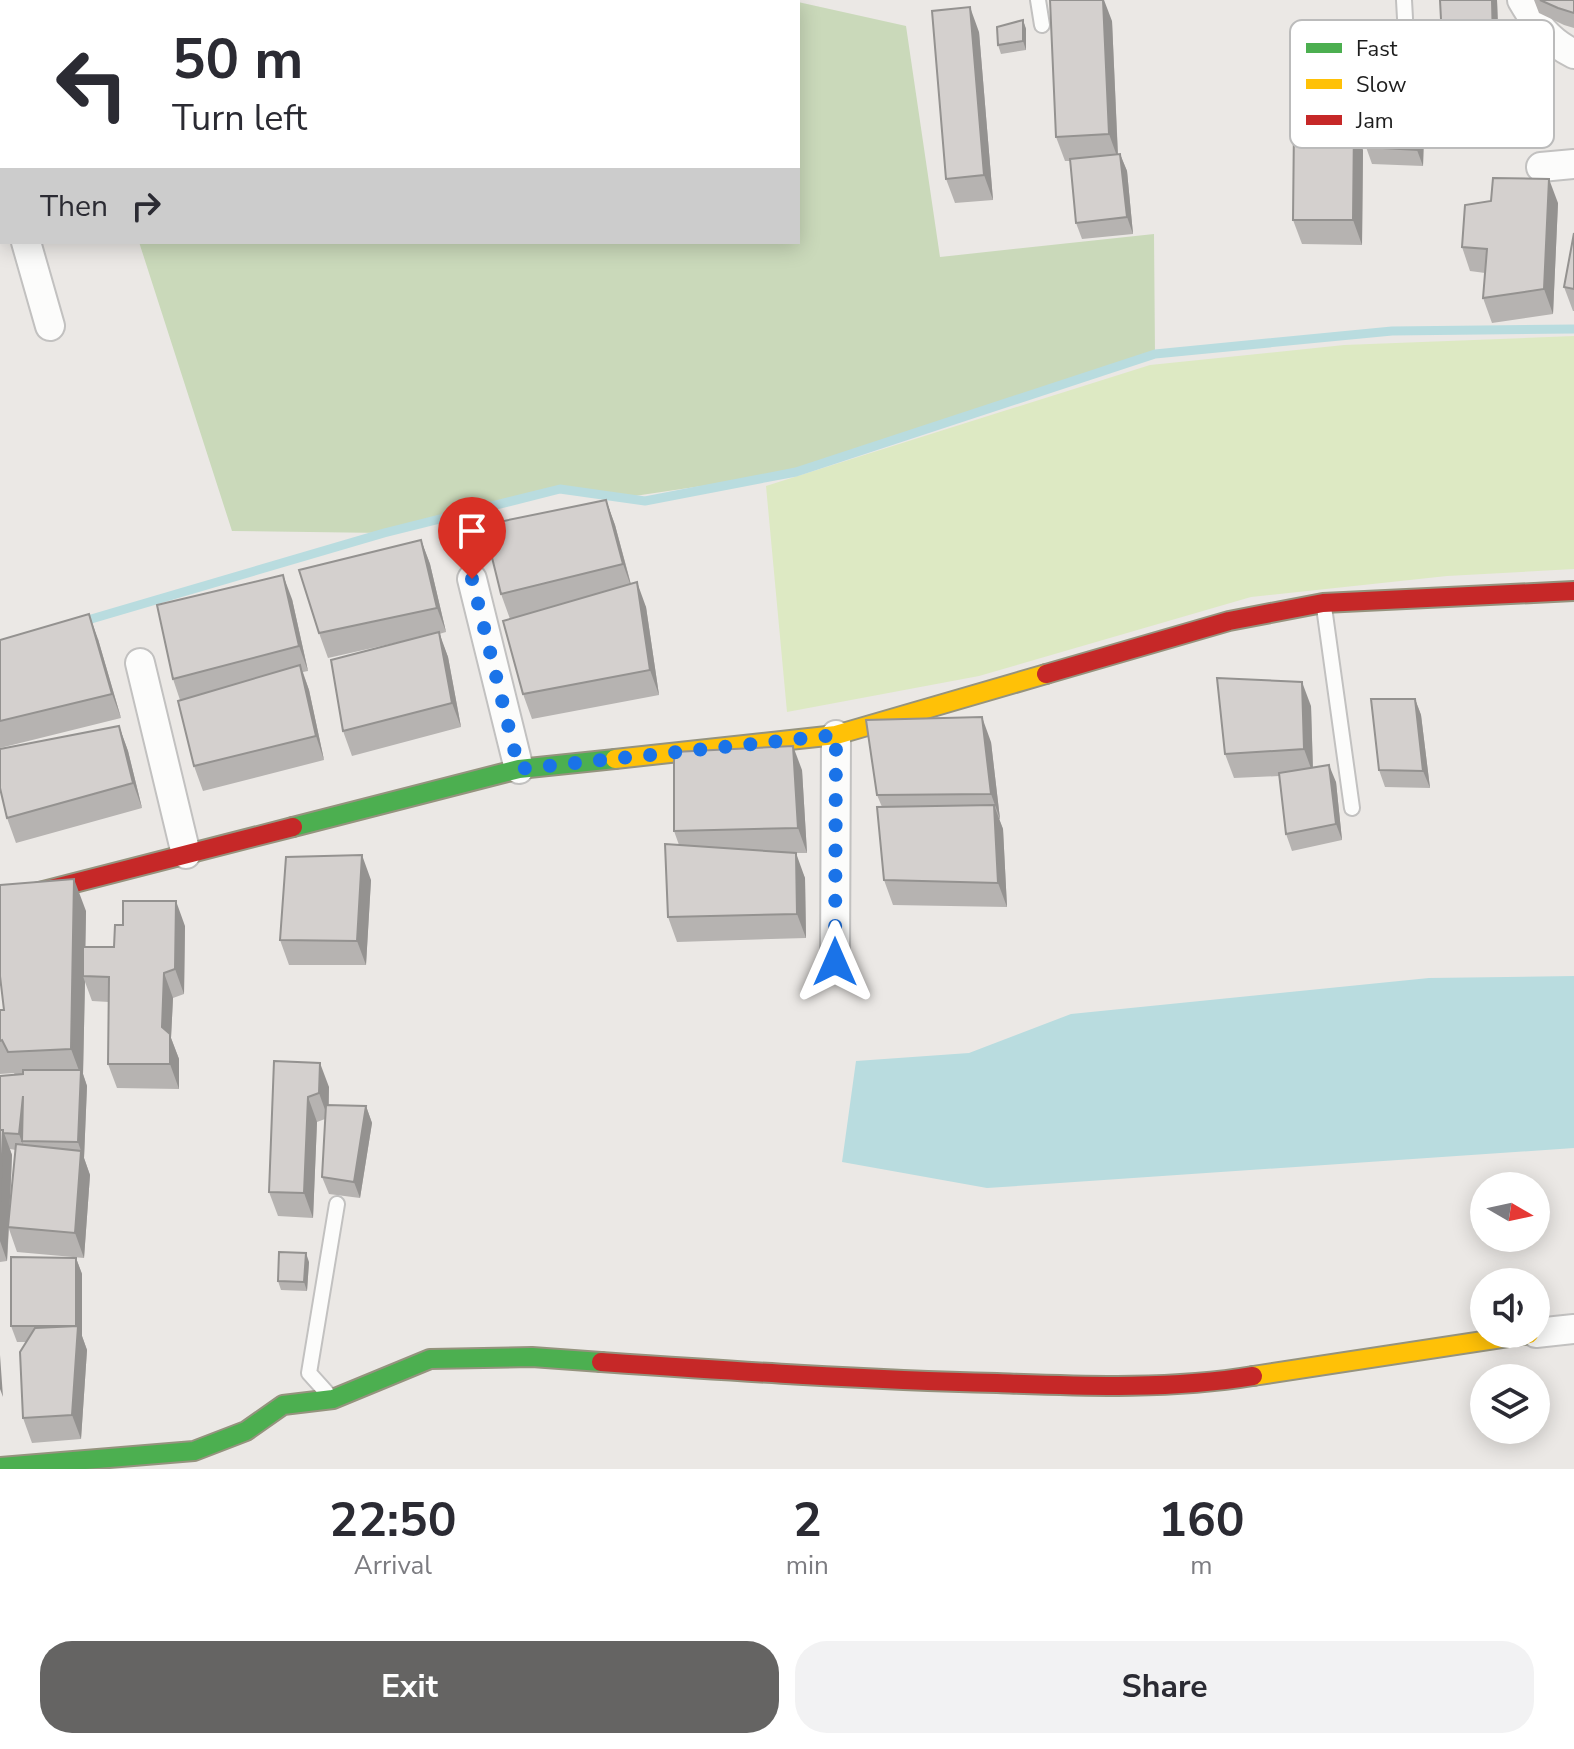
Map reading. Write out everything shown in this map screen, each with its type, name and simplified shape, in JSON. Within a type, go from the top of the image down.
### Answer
[{"type":"street","points":[[1522,0],[1533,20]]},
{"type":"street","points":[[1554,42],[1574,54]]},
{"type":"street","points":[[1541,167],[1574,164]]},
{"type":"street","points":[[27,244],[50,326]]},
{"type":"street","points":[[472,579],[519,769]]},
{"type":"street","points":[[0,902],[519,769],[836,735],[1229,621],[1323,603],[1574,591]]},
{"type":"street","points":[[140,663],[186,854]]},
{"type":"street","points":[[835,962],[836,735]]},
{"type":"street","points":[[1550,1332],[1574,1329]]},
{"type":"street","points":[[0,1467],[194,1451],[246,1431],[283,1405],[333,1399],[430,1359],[532,1357],[846,1379],[1098,1386],[1217,1382],[1470,1342]]},
{"type":"lane","points":[[1038,0],[1042,25]]},
{"type":"lane","points":[[1404,0],[1405,20]]},
{"type":"lane","points":[[1323,603],[1352,808]]},
{"type":"lane","points":[[333,1399],[309,1373],[337,1204]]},
{"type":"green space","points":[[800,2],[906,26],[940,257],[1154,234],[1155,354],[796,472],[621,498],[560,489],[384,533],[232,531],[140,244],[800,244]]},
{"type":"green space","points":[[1574,336],[1574,569],[1447,576],[1251,597],[979,676],[787,712],[766,486],[1150,365],[1344,345]]},
{"type":"water","points":[[1574,976],[1574,1148],[987,1188],[842,1162],[856,1061],[969,1053],[1071,1014],[1429,978]]},
{"type":"building","points":[[1050,0],[1103,0],[1109,134],[1056,137]]},
{"type":"building","points":[[1440,0],[1492,0],[1492,20],[1441,20]]},
{"type":"building","points":[[1540,0],[1574,0],[1574,13],[1558,8]]},
{"type":"building","points":[[970,7],[984,175],[946,179],[932,11]]},
{"type":"building","points":[[1023,20],[1023,41],[998,45],[997,27]]},
{"type":"building","points":[[1294,148],[1354,148],[1353,220],[1293,220]]},
{"type":"building","points":[[1120,154],[1127,217],[1076,223],[1070,159]]},
{"type":"building","points":[[1493,178],[1549,179],[1544,289],[1483,298],[1487,249],[1462,247],[1465,205],[1491,201]]},
{"type":"building","points":[[1574,233],[1574,289],[1564,287]]},
{"type":"building","points":[[606,500],[623,564],[501,594],[484,525]]},
{"type":"building","points":[[421,540],[437,608],[319,633],[299,570]]},
{"type":"building","points":[[283,575],[299,646],[173,679],[157,605]]},
{"type":"building","points":[[637,582],[650,670],[523,694],[503,621]]},
{"type":"building","points":[[89,614],[112,694],[0,721],[0,640]]},
{"type":"building","points":[[439,632],[452,703],[343,731],[331,660]]},
{"type":"building","points":[[300,665],[316,736],[194,766],[178,701]]},
{"type":"building","points":[[1217,678],[1302,682],[1304,749],[1225,754]]},
{"type":"building","points":[[1371,699],[1415,699],[1423,771],[1379,770]]},
{"type":"building","points":[[982,717],[991,794],[877,795],[866,720]]},
{"type":"building","points":[[119,726],[133,783],[7,818],[0,788],[0,749]]},
{"type":"building","points":[[793,746],[798,828],[674,831],[674,752]]},
{"type":"building","points":[[1329,765],[1336,824],[1286,834],[1279,773]]},
{"type":"building","points":[[994,805],[998,883],[884,880],[877,807]]},
{"type":"building","points":[[665,844],[796,853],[797,914],[668,917]]},
{"type":"building","points":[[362,855],[357,941],[280,940],[286,857]]},
{"type":"building","points":[[74,879],[71,1049],[8,1052],[0,1041],[0,1010],[4,1010],[0,976],[0,885]]},
{"type":"building","points":[[123,901],[176,901],[175,969],[164,973],[162,1027],[170,1034],[170,1064],[108,1064],[109,977],[83,976],[83,947],[114,947],[115,925],[123,925]]},
{"type":"building","points":[[274,1061],[320,1063],[319,1093],[308,1097],[304,1193],[269,1192]]},
{"type":"building","points":[[23,1070],[81,1070],[78,1142],[22,1141],[23,1096],[19,1134],[0,1130],[0,1076],[23,1074]]},
{"type":"building","points":[[326,1105],[366,1106],[354,1182],[322,1177]]},
{"type":"building","points":[[0,1130],[3,1130],[0,1202]]},
{"type":"building","points":[[16,1144],[81,1151],[75,1233],[8,1227]]},
{"type":"building","points":[[279,1252],[306,1253],[304,1282],[278,1281]]},
{"type":"building","points":[[11,1257],[76,1258],[76,1326],[11,1326]]},
{"type":"building","points":[[78,1326],[72,1415],[23,1418],[20,1352],[35,1328]]},
{"type":"waterway","points":[[81,622],[384,533],[560,489],[645,501],[796,472],[1155,354],[1392,331],[1574,329]]},
{"type":"traffic: fast","points":[[293,827],[519,769],[615,759]]},
{"type":"traffic: fast","points":[[0,1467],[194,1451],[246,1431],[283,1405],[333,1399],[430,1359],[532,1357],[601,1362]]},
{"type":"traffic: slow","points":[[615,759],[836,735],[1046,674]]},
{"type":"traffic: slow","points":[[1253,1376],[1470,1343]]},
{"type":"traffic: jam","points":[[1046,674],[1229,621],[1323,603],[1574,591]]},
{"type":"traffic: jam","points":[[0,902],[293,827]]},
{"type":"traffic: jam","points":[[601,1362],[848,1377],[1061,1385],[1157,1385],[1253,1376]]},
{"type":"route","points":[[472,579],[519,769],[836,735],[835,962]]}]
